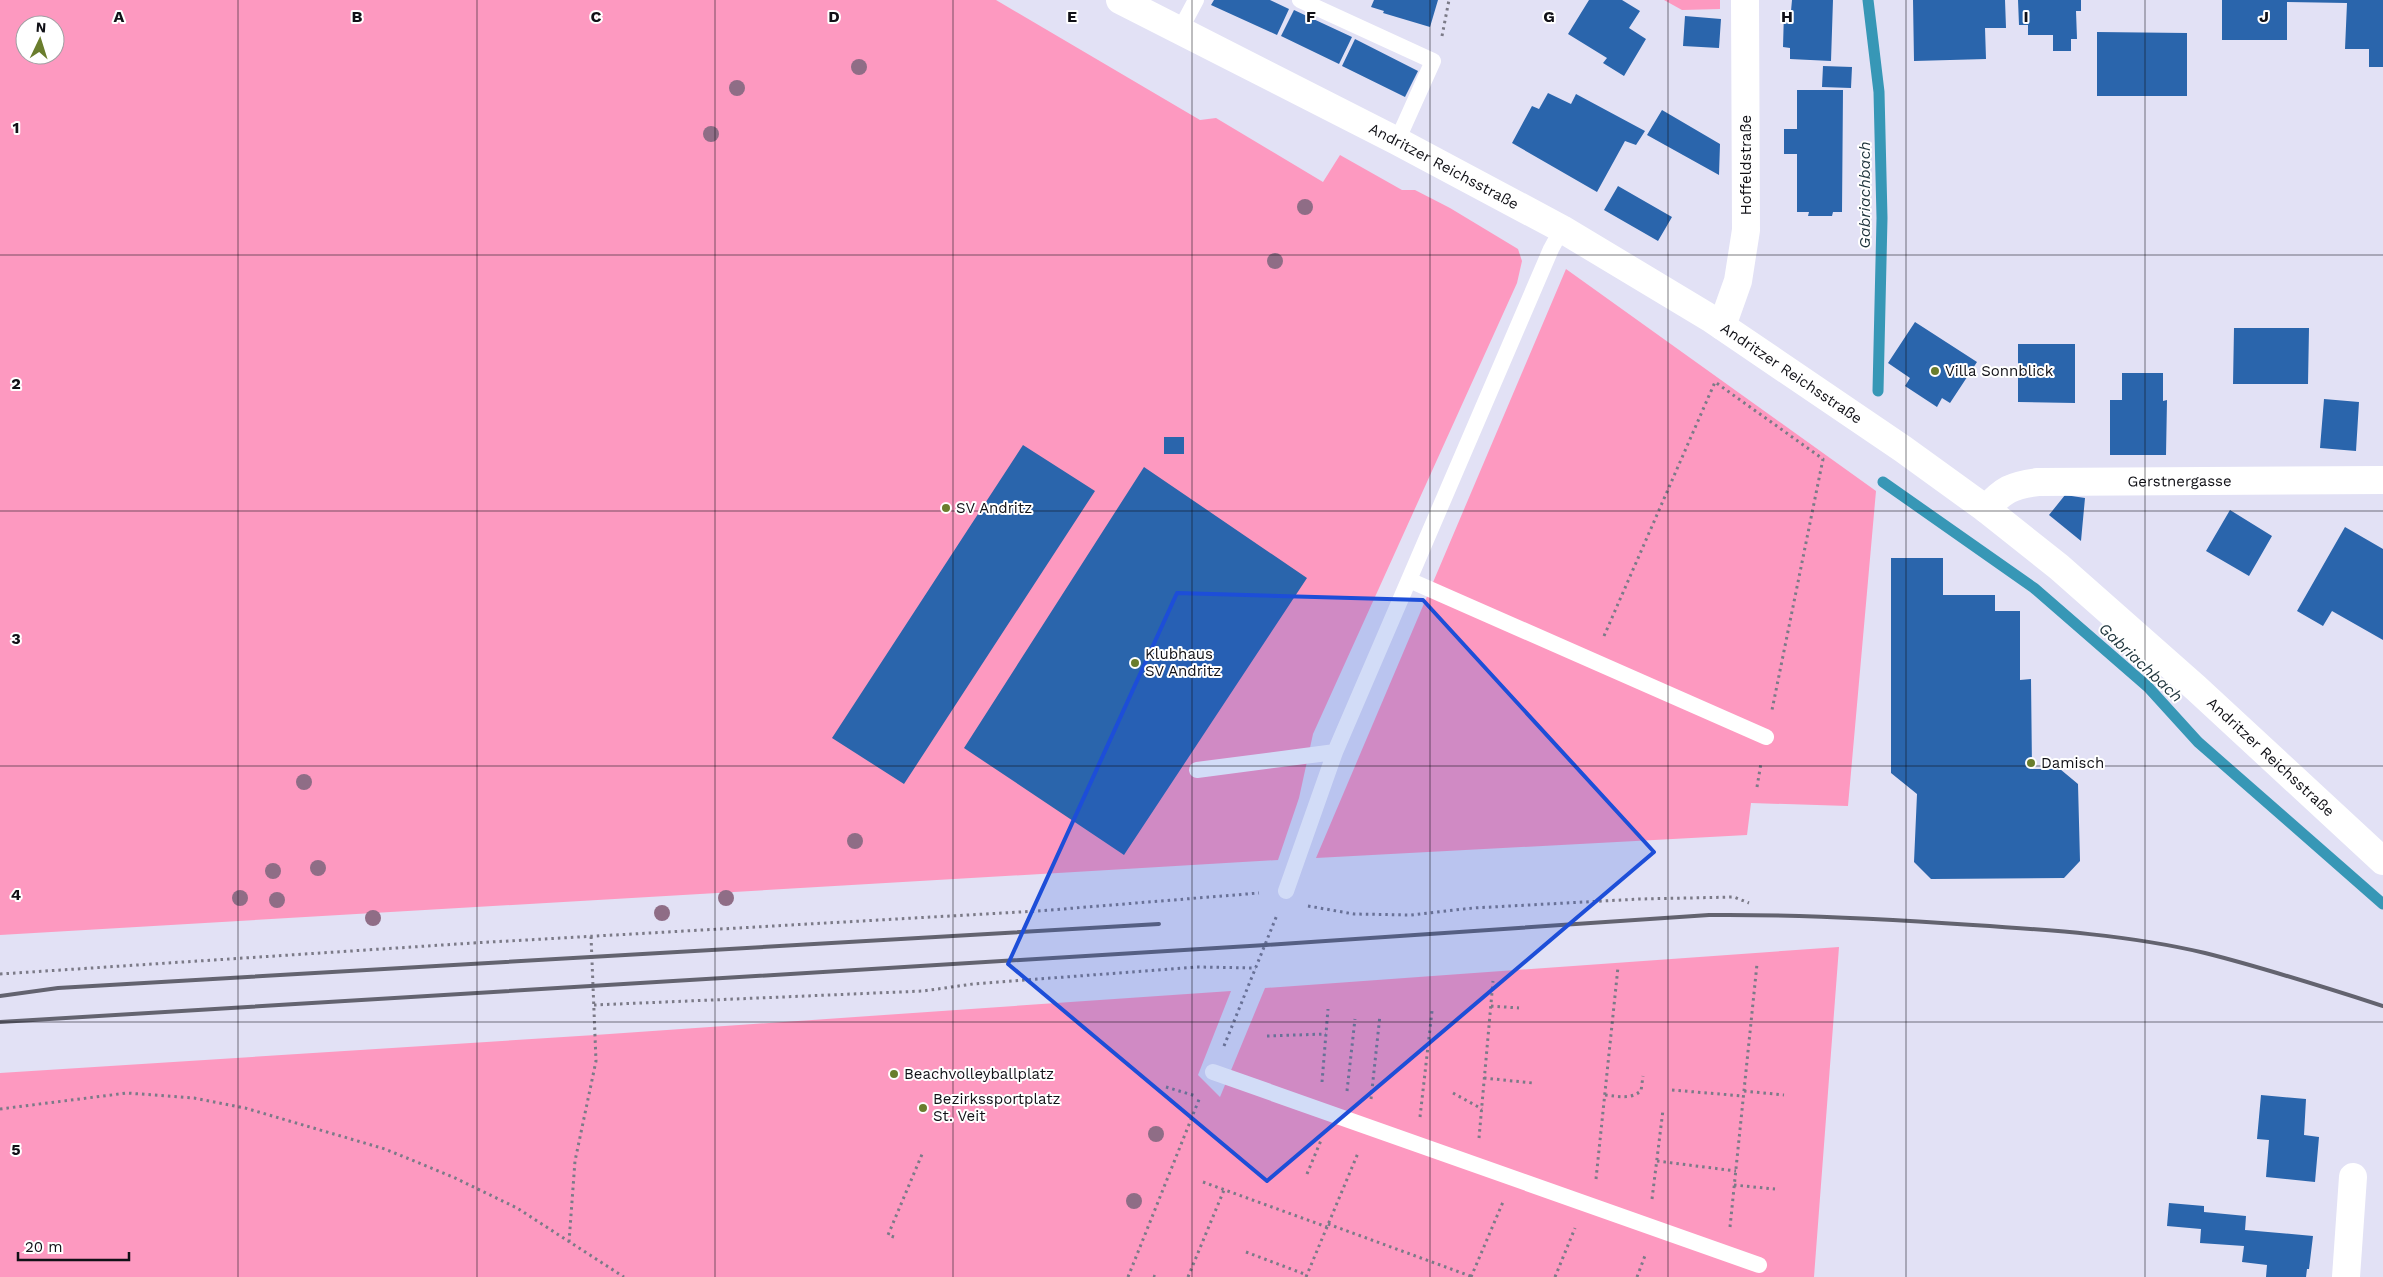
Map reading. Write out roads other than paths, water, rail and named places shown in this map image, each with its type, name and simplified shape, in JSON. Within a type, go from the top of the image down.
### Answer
[{"type":"street","name":"Andritzer Reichsstraße","points":[[1120,0],[1397,141],[1562,229],[1722,326],[1902,449],[1986,510],[2059,567],[2151,648],[2383,861]]},
{"type":"street","name":"Hoffeldstraße","points":[[1722,326],[1738,281],[1746,230],[1745,0]]},
{"type":"street","name":"Gerstnergasse","points":[[1986,510],[2002,492],[2019,484],[2038,482],[2383,480]]},
{"type":"street","points":[[2346,1277],[2353,1177]]},
{"type":"lane","points":[[1180,30],[1196,0]]},
{"type":"lane","points":[[1300,0],[1433,61],[1397,141]]},
{"type":"lane","points":[[1286,891],[1335,752],[1551,249],[1562,229]]},
{"type":"lane","points":[[1409,580],[1766,737]]},
{"type":"lane","points":[[1198,770],[1335,752]]},
{"type":"lane","points":[[1213,1072],[1758,1266]]},
{"type":"waterway","name":"Gabriachbach","points":[[1868,0],[1879,92],[1882,218],[1878,391]]},
{"type":"waterway","name":"Gabriachbach","points":[[1883,482],[2034,588],[2148,687],[2198,742],[2383,904]]},
{"type":"railway","points":[[0,1022],[1266,945],[1709,915],[1775,915],[1874,919],[2090,934],[2148,942],[2205,953],[2383,1006]]},
{"type":"railway","points":[[0,996],[58,988],[1159,924]]},
{"type":"place","name":"Villa Sonnblick","points":[[1935,371]]},
{"type":"place","name":"SV Andritz","points":[[946,508]]},
{"type":"place","name":"Klubhaus SV Andritz","points":[[1135,663]]},
{"type":"place","name":"Damisch","points":[[2031,763]]},
{"type":"place","name":"Beachvolleyballplatz","points":[[894,1074]]},
{"type":"place","name":"Bezirkssportplatz St. Veit","points":[[923,1108]]}]
